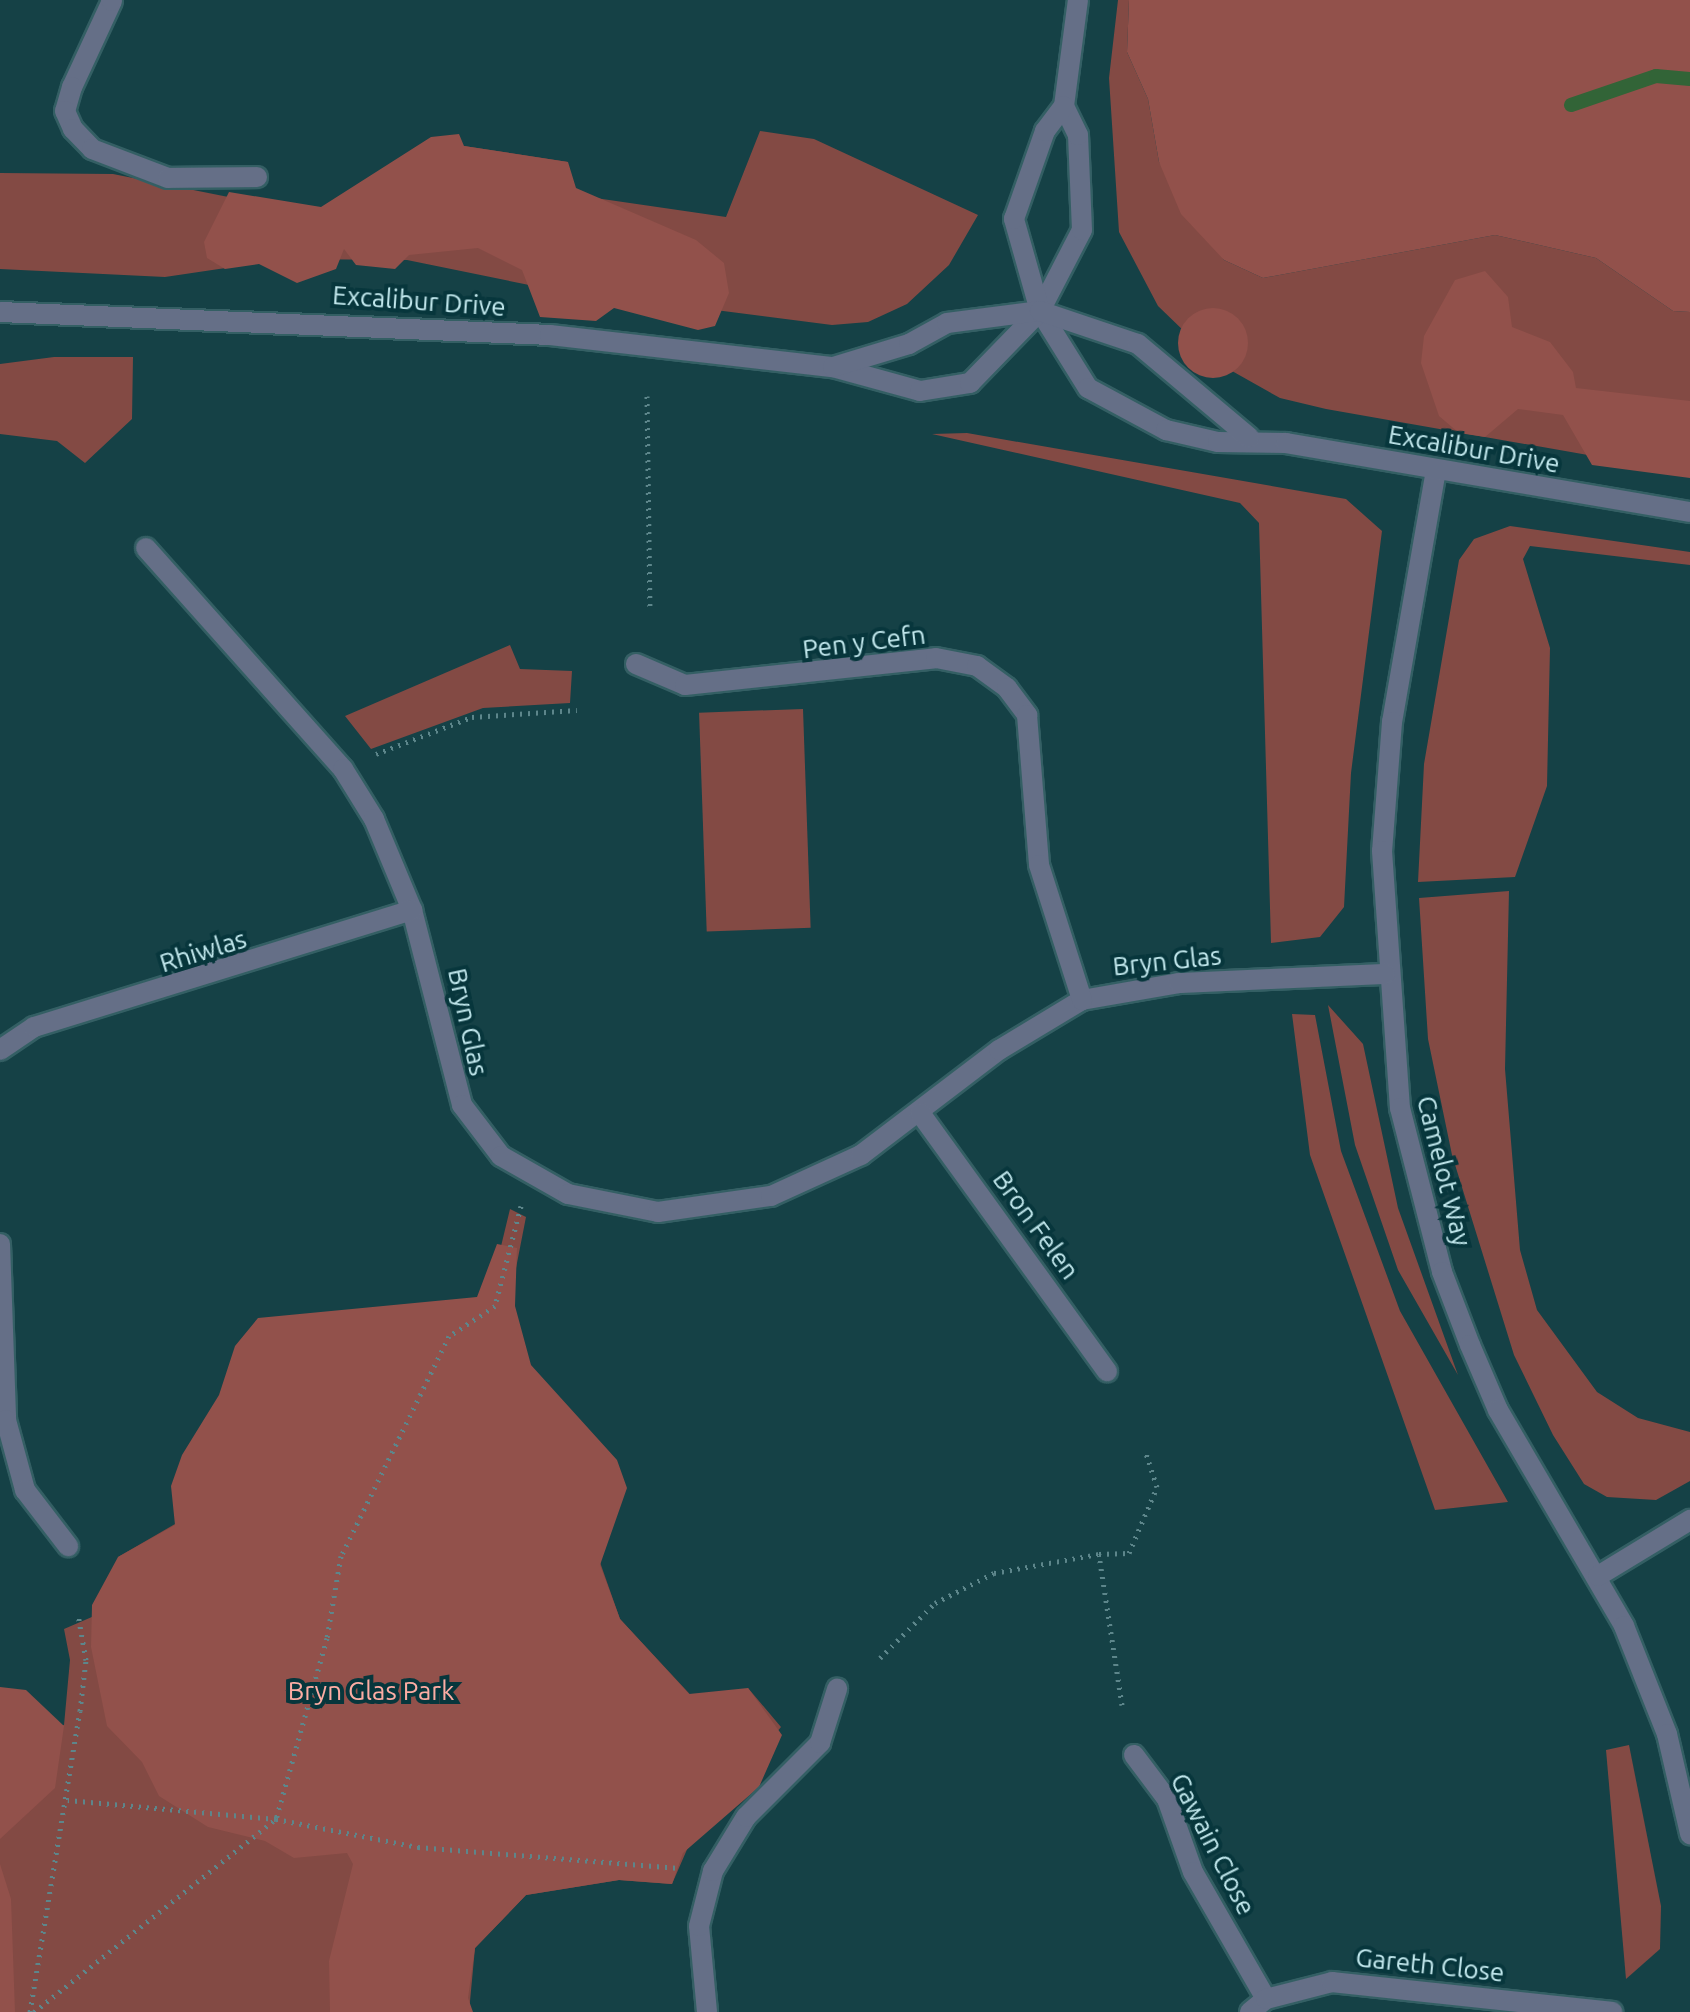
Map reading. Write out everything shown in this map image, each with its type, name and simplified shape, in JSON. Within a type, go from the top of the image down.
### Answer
[{"type":"street","points":[[112,0],[72,87],[65,111],[73,129],[92,149],[168,178],[257,177]]},
{"type":"street","points":[[1040,311],[1014,219],[1045,131],[1064,106],[1078,0]]},
{"type":"street","points":[[1040,311],[1082,230],[1078,135],[1064,106]]},
{"type":"street","name":"Excalibur Drive","points":[[0,312],[418,325],[833,367],[873,383],[958,388],[1040,311]]},
{"type":"street","name":"Excalibur Drive","points":[[1040,311],[1088,388],[1166,430],[1218,442],[1249,437],[1690,512]]},
{"type":"street","name":"Excalibur Drive","points":[[833,367],[909,344],[947,323],[1040,311],[1138,344],[1249,437]]},
{"type":"street","name":"Camelot Way","points":[[1436,470],[1392,722],[1380,892],[1385,974],[1400,1108],[1442,1272],[1498,1410],[1598,1576],[1667,1734],[1690,1834]]},
{"type":"street","name":"Bryn Glas","points":[[146,548],[343,769],[374,819],[412,910],[462,1105],[501,1156],[568,1194],[658,1212],[724,1208],[818,1179],[920,1113],[999,1050],[1082,1000],[1179,983],[1385,974]]},
{"type":"street","name":"Pen y Cefn","points":[[636,664],[685,685],[936,658],[977,666],[1007,688],[1027,715],[1039,865],[1082,1000]]},
{"type":"street","name":"Rhiwlas","points":[[3,1040],[412,910]]},
{"type":"street","name":"Bron Felen","points":[[920,1113],[1107,1371]]},
{"type":"street","points":[[0,1244],[12,1444],[31,1500],[68,1546]]},
{"type":"street","points":[[1598,1576],[1690,1520]]},
{"type":"street","points":[[707,2012],[699,1926],[713,1871],[746,1817],[820,1743],[837,1689]]},
{"type":"street","name":"Gawain Close","points":[[1134,1755],[1167,1799],[1193,1872],[1258,2006]]},
{"type":"street","name":"Gareth Close","points":[[1258,2006],[1332,1982],[1366,1982],[1612,2012]]},
{"type":"path","points":[[647,396],[650,610]]},
{"type":"path","points":[[368,758],[472,717],[577,710]]},
{"type":"path","points":[[32,2012],[276,1819],[327,1638],[341,1556],[449,1336],[495,1306],[521,1205]]},
{"type":"path","points":[[880,1658],[935,1603],[994,1573],[1099,1554],[1129,1553],[1157,1487],[1145,1450]]},
{"type":"path","points":[[1099,1554],[1122,1705]]},
{"type":"path","points":[[32,2012],[68,1800],[86,1660],[78,1614]]},
{"type":"path","points":[[68,1800],[276,1819],[418,1847],[684,1868]]},
{"type":"green space","points":[[1118,0],[1129,0],[1127,52],[1148,99],[1159,162],[1224,260],[1263,278],[1495,235],[1596,258],[1673,311],[1690,312],[1690,473],[1326,409],[1280,398],[1216,362],[1158,306],[1119,232],[1109,78]]},
{"type":"green space","points":[[1129,0],[1690,0],[1690,312],[1673,311],[1596,258],[1495,235],[1263,278],[1224,260],[1181,214],[1159,162],[1148,99],[1127,52]]},
{"type":"green space","points":[[760,131],[814,139],[978,215],[949,265],[907,304],[868,322],[832,325],[544,288],[407,260],[287,259],[165,277],[0,269],[0,173],[113,174],[294,210],[352,204],[464,146],[568,162],[568,194],[726,217]]},
{"type":"green space","points":[[459,134],[464,146],[568,162],[576,188],[696,240],[724,263],[729,293],[715,326],[698,330],[614,308],[596,321],[540,317],[522,270],[478,248],[409,255],[395,269],[356,265],[344,249],[336,269],[297,283],[259,264],[225,269],[207,258],[204,242],[229,192],[321,207],[431,137]]},
{"type":"green space","points":[[1485,271],[1508,297],[1512,327],[1550,342],[1573,372],[1576,388],[1690,401],[1690,478],[1592,465],[1563,415],[1518,409],[1485,437],[1459,433],[1439,416],[1421,363],[1424,336],[1455,280]]},
{"type":"green space","points":[[1220,308],[1242,323],[1248,343],[1246,357],[1238,368],[1227,376],[1206,378],[1188,368],[1180,357],[1178,336],[1188,318],[1199,310]]},
{"type":"green space","points":[[54,357],[133,357],[132,419],[85,463],[57,441],[0,434],[0,364]]},
{"type":"green space","points":[[967,433],[1346,499],[1382,531],[1351,773],[1344,907],[1320,937],[1271,943],[1259,523],[1240,503],[932,434]]},
{"type":"green space","points":[[1510,526],[1690,552],[1690,565],[1530,546],[1523,559],[1550,648],[1547,786],[1515,877],[1418,882],[1424,764],[1459,560],[1474,539]]},
{"type":"green space","points":[[510,645],[520,669],[572,671],[570,703],[483,708],[371,749],[345,716]]},
{"type":"green space","points":[[803,709],[811,928],[707,931],[699,713]]},
{"type":"green space","points":[[1509,891],[1505,1069],[1520,1250],[1537,1310],[1597,1392],[1638,1418],[1690,1432],[1690,1481],[1656,1500],[1607,1497],[1584,1484],[1553,1435],[1514,1355],[1452,1155],[1428,1039],[1419,898]]},
{"type":"green space","points":[[1328,1005],[1363,1044],[1398,1208],[1458,1375],[1398,1270],[1355,1145]]},
{"type":"green space","points":[[1292,1014],[1315,1015],[1341,1151],[1400,1311],[1508,1502],[1435,1510],[1310,1155]]},
{"type":"green space","name":"Bryn Glas Park","points":[[510,1209],[526,1217],[509,1304],[620,1619],[712,1718],[748,1688],[781,1727],[692,1838],[672,1884],[619,1880],[526,1895],[475,1948],[469,2012],[0,2012],[0,1732],[64,1725],[70,1660],[64,1629],[122,1604],[118,1557],[175,1524],[259,1326],[489,1296]]},
{"type":"green space","name":"Bryn Glas Park","points":[[497,1244],[517,1248],[515,1306],[531,1365],[617,1460],[627,1488],[600,1565],[620,1619],[689,1694],[748,1688],[782,1735],[759,1787],[683,1853],[672,1884],[619,1880],[526,1895],[475,1948],[468,1998],[473,2012],[330,2012],[329,1961],[353,1864],[347,1853],[294,1858],[265,1841],[208,1827],[159,1796],[142,1762],[107,1726],[91,1647],[92,1605],[118,1557],[175,1525],[171,1486],[182,1455],[219,1395],[235,1346],[258,1318],[477,1297]]},
{"type":"green space","points":[[0,1687],[26,1690],[64,1726],[55,1788],[0,1839]]},
{"type":"green space","points":[[1629,1745],[1661,1906],[1660,1949],[1626,1979],[1606,1750]]},
{"type":"green space","points":[[0,1864],[11,1899],[15,2012],[0,2012]]},
{"type":"waterway","points":[[1571,105],[1656,76],[1690,79]]}]
